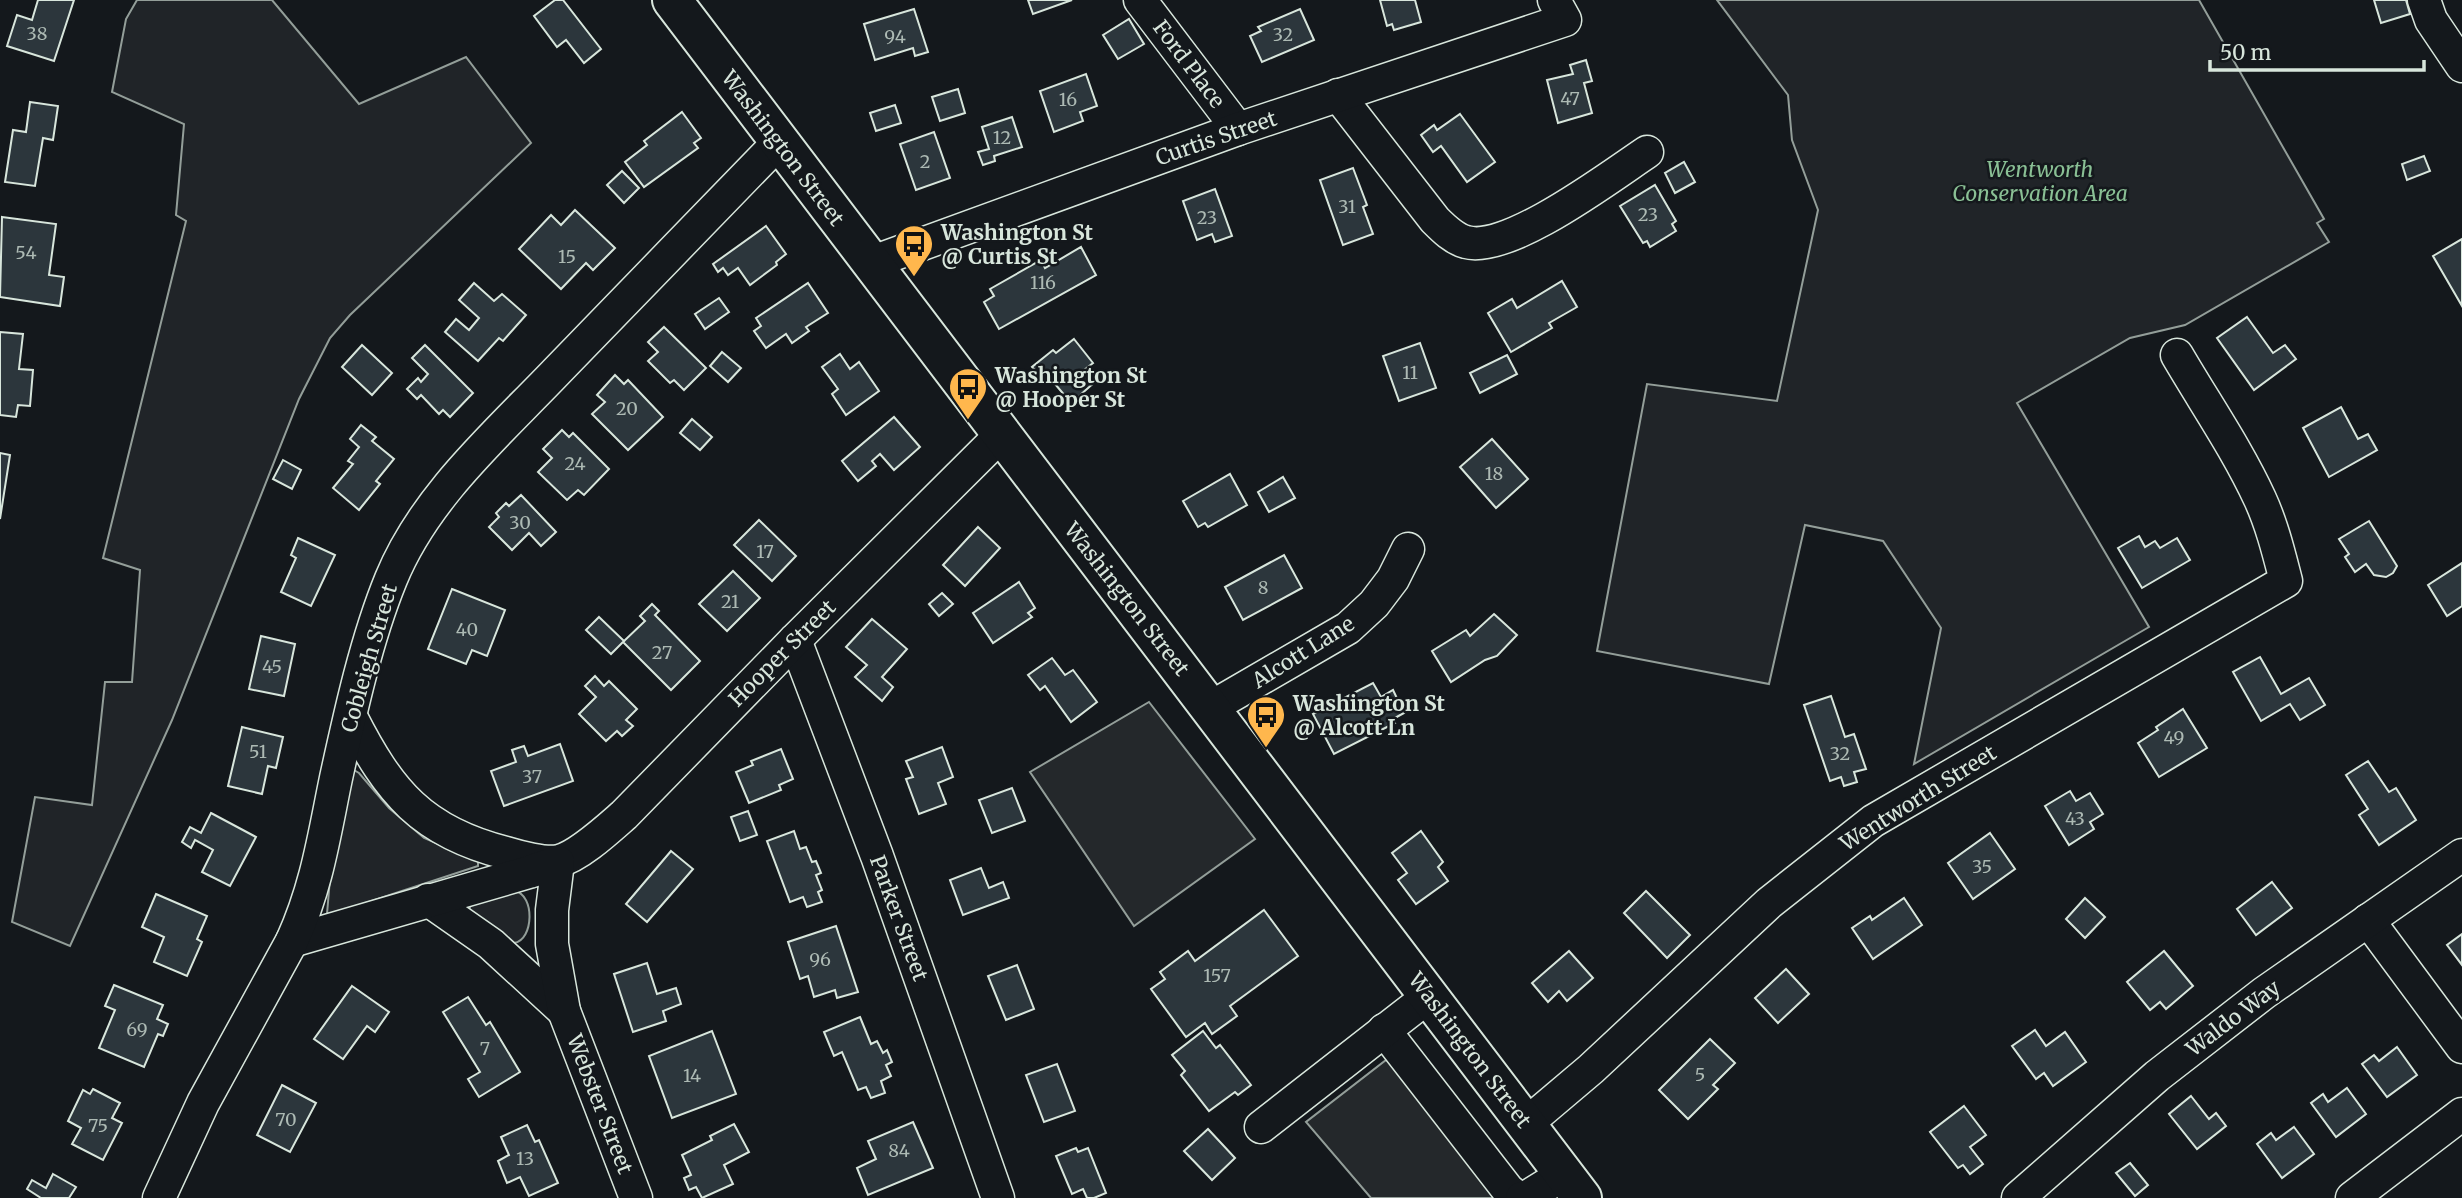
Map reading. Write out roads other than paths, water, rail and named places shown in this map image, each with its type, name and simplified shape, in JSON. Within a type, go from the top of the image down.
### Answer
[{"type":"main road","name":"Washington Street","points":[[672,0],[1573,1186]]},
{"type":"street","name":"Ford Place","points":[[1140,0],[1238,129]]},
{"type":"street","points":[[2424,0],[2431,20],[2462,66]]},
{"type":"street","name":"Curtis Street","points":[[870,263],[1338,95],[1559,10]]},
{"type":"street","points":[[1338,95],[1434,220],[1465,242],[1482,243],[1502,239],[1524,229],[1647,152]]},
{"type":"street","name":"Cobleigh Street","points":[[159,1198],[203,1103],[292,941],[304,914],[320,865],[351,717],[380,609],[392,577],[425,516],[472,460],[779,142]]},
{"type":"street","name":"Wentworth Street","points":[[1526,1124],[1591,1069],[1769,903],[1872,821],[2286,581],[2261,502],[2242,464],[2177,355]]},
{"type":"street","name":"Hooper Street","points":[[292,941],[529,872],[558,862],[582,849],[614,824],[1001,435]]},
{"type":"street","name":"Alcott Lane","points":[[1210,708],[1348,628],[1374,604],[1393,579],[1408,549]]},
{"type":"street","name":"Parker Street","points":[[795,640],[877,856],[998,1198]]},
{"type":"street","points":[[351,717],[377,766],[393,787],[433,824],[463,840],[492,850],[523,858],[558,862]]},
{"type":"street","name":"Waldo Way","points":[[2018,1198],[2157,1076],[2264,993],[2462,855]]},
{"type":"street","name":"Webster Street","points":[[558,862],[552,910],[552,944],[564,1011],[636,1198]]},
{"type":"street","name":"Webster Street","points":[[428,900],[491,944],[564,1011]]},
{"type":"street","points":[[2368,920],[2462,1047]]},
{"type":"street","points":[[1261,1127],[1429,996]]},
{"type":"street","points":[[1384,1030],[1508,1190],[1520,1198],[1573,1186]]},
{"type":"street","points":[[2353,1198],[2462,1114]]},
{"type":"place","name":"Washington St @ Curtis St","points":[[914,278]]},
{"type":"place","name":"Washington St @ Hooper St","points":[[968,421]]},
{"type":"place","name":"Washington St @ Alcott Ln","points":[[1266,749]]},
{"type":"park label","name":"Wentworth Conservation Area","points":[[2040,181]]}]
